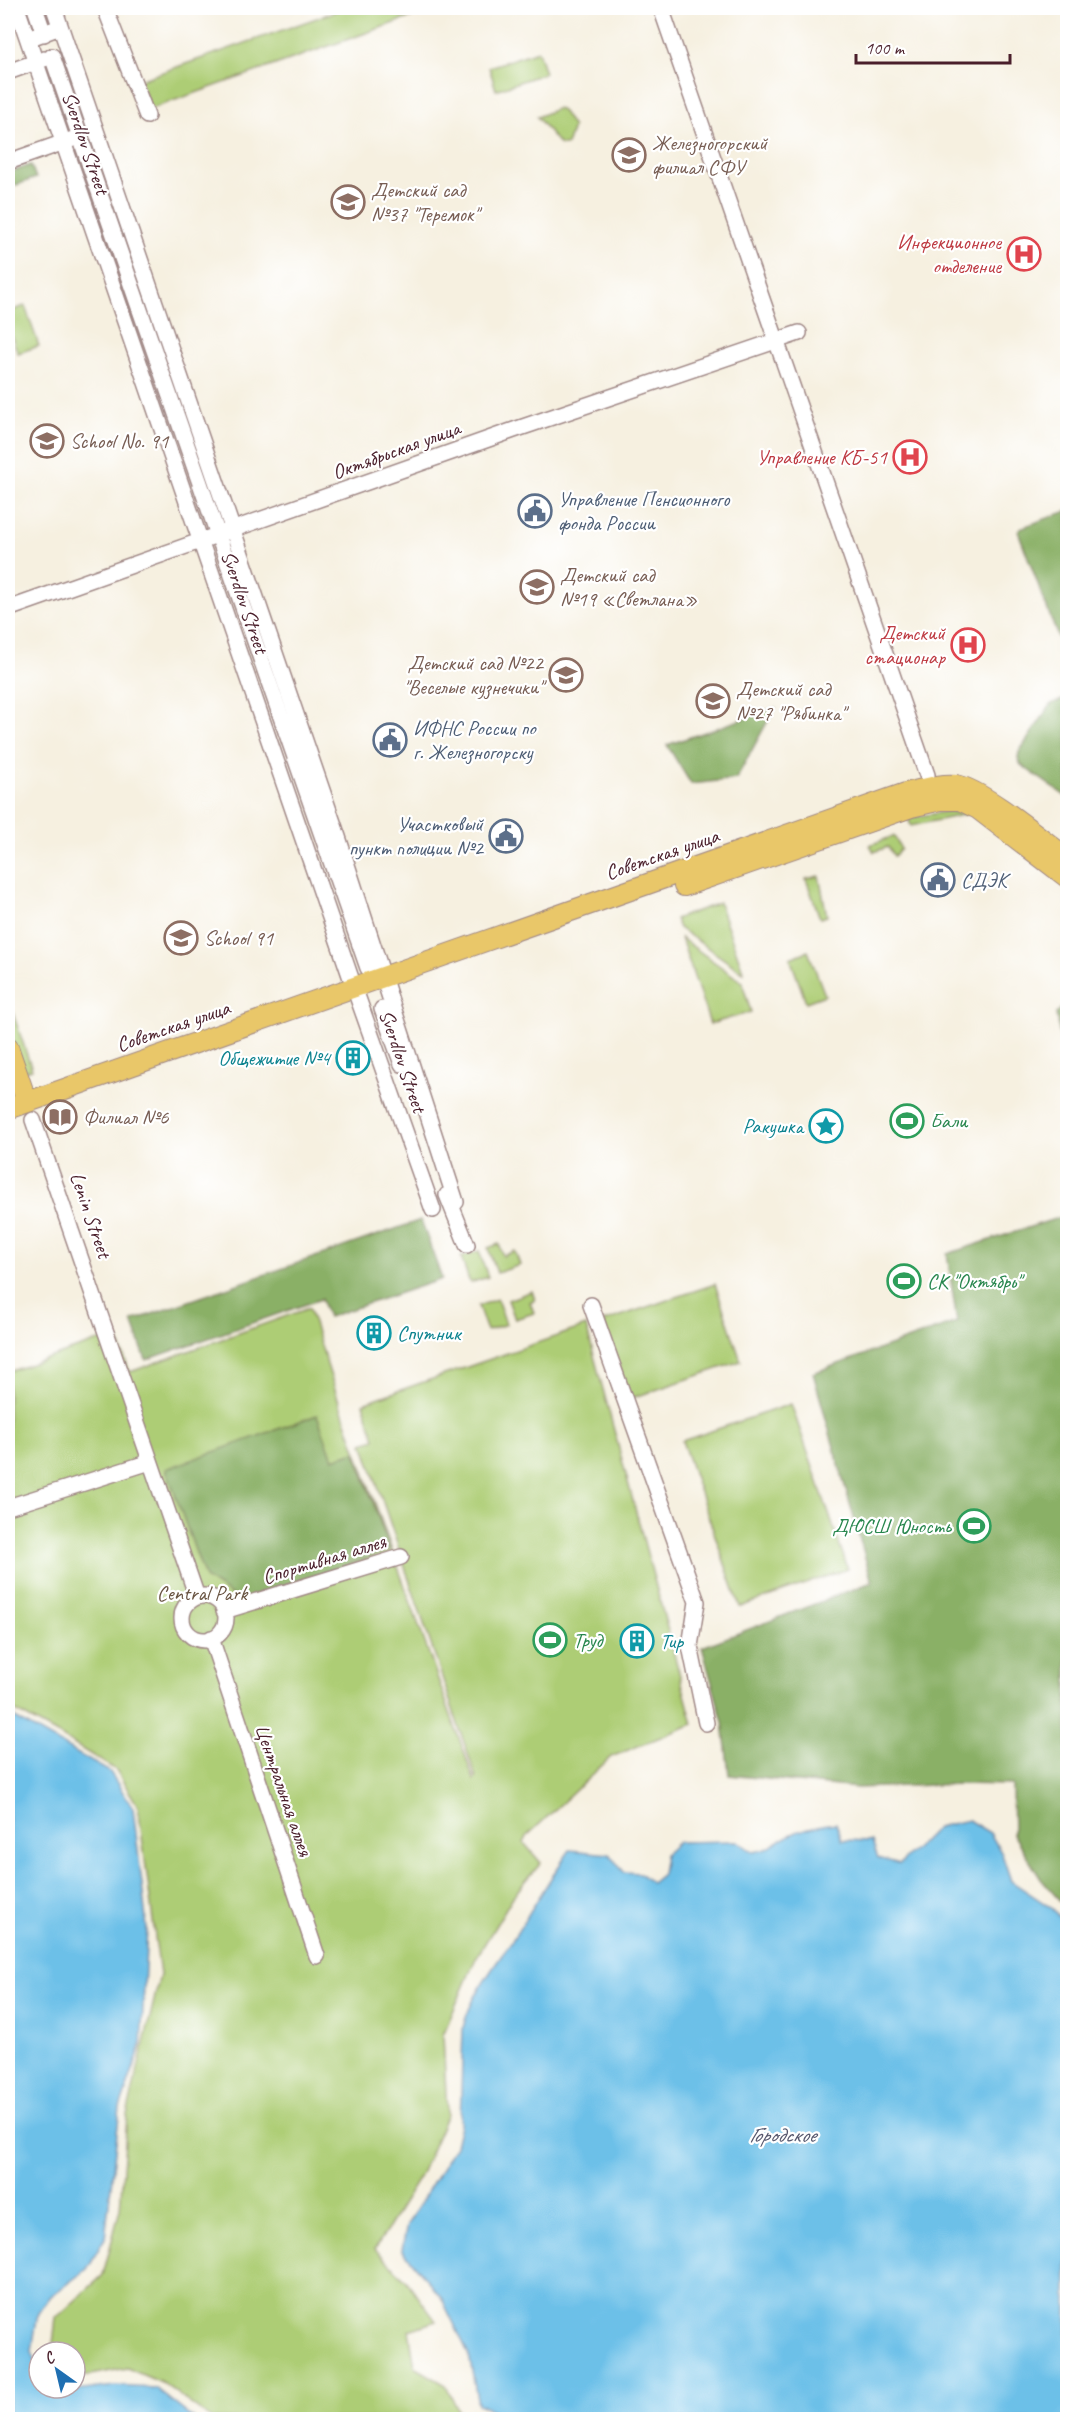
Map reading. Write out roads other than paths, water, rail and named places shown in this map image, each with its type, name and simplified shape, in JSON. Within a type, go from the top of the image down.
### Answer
[{"type":"main road","name":"Советская улица","points":[[8,1109],[30,1111],[354,987],[908,800],[954,787],[982,804]]},
{"type":"main road","points":[[982,804],[1068,859]]},
{"type":"main road","points":[[982,804],[1068,878]]},
{"type":"main road","name":"Lenin Street","points":[[8,1047],[30,1111]]},
{"type":"street","name":"Sverdlov Street","points":[[17,8],[433,1210]]},
{"type":"street","points":[[35,8],[44,34]]},
{"type":"street","name":"Sverdlov Street","points":[[54,8],[338,837],[380,978],[456,1202]]},
{"type":"street","points":[[105,8],[147,116]]},
{"type":"street","points":[[661,8],[927,775]]},
{"type":"street","points":[[27,39],[60,27]]},
{"type":"street","points":[[8,72],[69,48]]},
{"type":"street","points":[[52,56],[218,536],[380,978]]},
{"type":"street","points":[[8,162],[97,130]]},
{"type":"street","name":"Октябрьская улица","points":[[8,609],[799,333]]},
{"type":"street","points":[[382,1009],[450,1204],[467,1245]]},
{"type":"street","name":"Lenin Street","points":[[30,1111],[150,1462]]},
{"type":"street","points":[[591,1305],[697,1602],[690,1646],[706,1723]]},
{"type":"street","points":[[8,1507],[150,1462],[197,1598]]},
{"type":"street","name":"Спортивная аллея","points":[[224,1611],[401,1557]]},
{"type":"street","points":[[206,1595],[221,1603],[227,1620],[219,1635],[202,1641],[186,1633],[181,1616],[189,1600],[197,1598],[206,1595]]},
{"type":"street","name":"Центральная аллея","points":[[211,1638],[317,1956]]},
{"type":"water","points":[[8,1714],[110,1772],[133,1808],[147,1928],[141,2046],[120,2108],[105,2238],[87,2269],[51,2296],[38,2313],[34,2340],[27,2340],[27,2400],[87,2400],[87,2390],[114,2386],[155,2388],[194,2419],[8,2419]]},
{"type":"water","name":"Городское","points":[[968,1820],[990,1833],[1002,1854],[1011,1881],[1053,1909],[1067,1928],[1067,2419],[514,2420],[478,2404],[469,2355],[441,2297],[402,2249],[407,2225],[455,2146],[460,2125],[463,2028],[472,2003],[570,1850],[609,1854],[624,1872],[640,1873],[651,1883],[662,1874],[665,1854],[678,1842],[737,1841],[753,1852],[769,1848],[799,1831],[836,1823],[842,1840],[872,1841],[878,1858],[900,1864],[937,1827]]},
{"type":"place","name":"Железногорский филиал СФУ","points":[[629,155]]},
{"type":"place","name":"Детский сад №37 \"Теремок\"","points":[[348,202]]},
{"type":"place","name":"Инфекционное отделение","points":[[1024,254]]},
{"type":"place","name":"School No. 91","points":[[47,441]]},
{"type":"place","name":"Управление КБ-51","points":[[910,457]]},
{"type":"place","name":"Управление Пенсионного фонда России","points":[[535,511]]},
{"type":"place","name":"Детский сад №19 «Светлана»","points":[[537,587]]},
{"type":"place","name":"Детский стационар","points":[[968,645]]},
{"type":"place","name":"Детский сад №22 \"Веселые кузнечики\"","points":[[566,675]]},
{"type":"place","name":"Детский сад №27 \"Рябинка\"","points":[[713,701]]},
{"type":"place","name":"ИФНС России по г. Железногорску","points":[[390,740]]},
{"type":"place","name":"Участковый пункт полиции №2","points":[[506,836]]},
{"type":"place","name":"СДЭК","points":[[938,880]]},
{"type":"place","name":"School 91","points":[[181,938]]},
{"type":"place","name":"Общежитие №4","points":[[353,1058]]},
{"type":"place","name":"Филиал №6","points":[[60,1117]]},
{"type":"place","name":"Бали","points":[[907,1121]]},
{"type":"place","name":"Ракушка","points":[[826,1126]]},
{"type":"place","name":"СК \"Октябрь\"","points":[[904,1281]]},
{"type":"place","name":"Спутник","points":[[374,1333]]},
{"type":"place","name":"ДЮСШ Юность","points":[[974,1526]]},
{"type":"place","name":"Труд","points":[[550,1640]]},
{"type":"place","name":"Тир","points":[[637,1641]]},
{"type":"park label","name":"Central Park","points":[[202,1593]]}]
